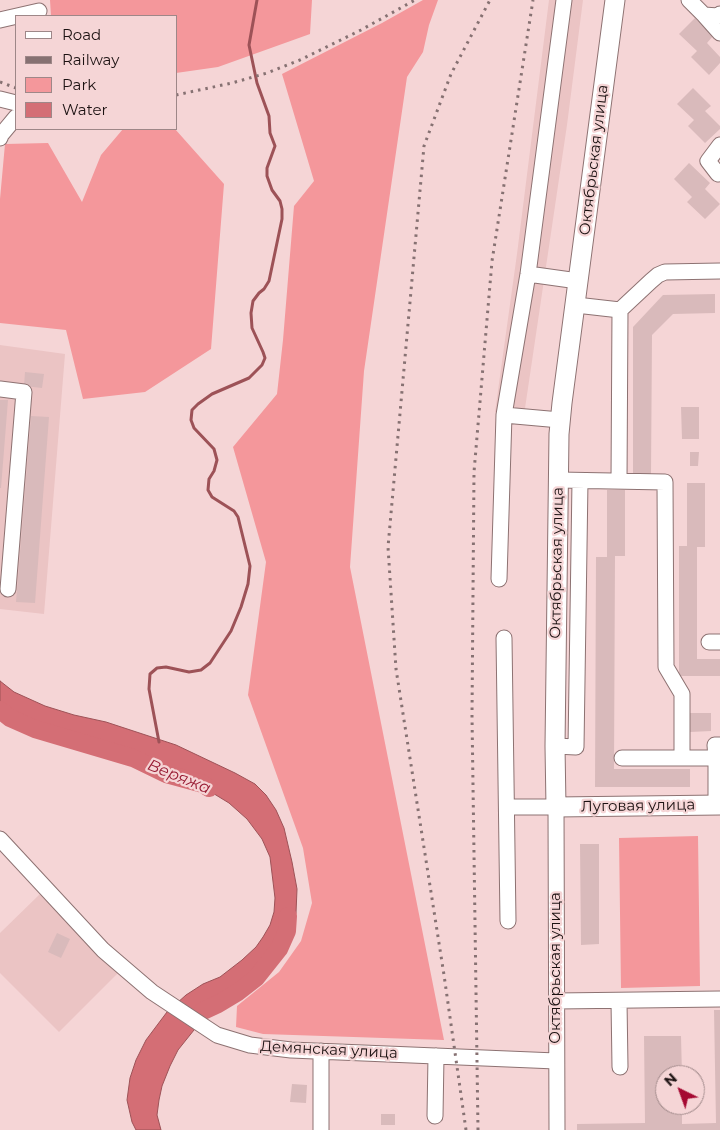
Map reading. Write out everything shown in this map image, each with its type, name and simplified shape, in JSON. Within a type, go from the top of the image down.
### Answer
[{"type":"main road","name":"Октябрьская улица","points":[[556,807],[555,746],[560,420],[615,0]]},
{"type":"main road","name":"Луговая улица","points":[[556,807],[718,805]]},
{"type":"street","points":[[499,579],[504,415],[528,274],[564,0]]},
{"type":"street","points":[[689,0],[720,33]]},
{"type":"street","points":[[18,15],[39,9]]},
{"type":"street","points":[[704,15],[718,16],[720,14]]},
{"type":"street","points":[[0,20],[15,16]]},
{"type":"street","points":[[0,99],[15,103]]},
{"type":"street","points":[[0,138],[15,118]]},
{"type":"street","points":[[718,174],[708,161],[720,145]]},
{"type":"street","points":[[619,482],[620,310],[658,275],[665,272],[720,271]]},
{"type":"street","points":[[528,274],[578,281]]},
{"type":"street","points":[[576,305],[620,310]]},
{"type":"street","points":[[0,389],[24,392],[8,589]]},
{"type":"street","points":[[504,415],[560,420]]},
{"type":"street","points":[[559,480],[665,482],[666,668],[682,694],[682,758]]},
{"type":"street","points":[[555,746],[576,747],[580,481]]},
{"type":"street","points":[[504,638],[508,921]]},
{"type":"street","points":[[622,758],[682,758],[718,751],[718,805]]},
{"type":"street","points":[[507,807],[556,807]]},
{"type":"street","name":"Октябрьская улица","points":[[556,807],[557,1130]]},
{"type":"street","name":"Демянская улица","points":[[0,840],[103,950],[152,992],[217,1035],[250,1045],[291,1050],[556,1060]]},
{"type":"street","points":[[556,1000],[720,999]]},
{"type":"street","points":[[619,1000],[620,1067]]},
{"type":"street","points":[[321,1051],[321,1130]]},
{"type":"street","points":[[435,1116],[436,1056]]},
{"type":"shaded area","points":[[549,0],[583,0],[567,125],[524,415],[495,412]]},
{"type":"shaded area","points":[[0,345],[65,354],[44,614],[0,609]]},
{"type":"shaded area","points":[[40,894],[118,973],[59,1032],[0,973],[0,933]]},
{"type":"green space","points":[[50,0],[312,0],[310,34],[218,67],[178,73],[178,15],[51,15]]},
{"type":"green space","points":[[423,0],[438,0],[429,25],[423,52],[407,77],[364,371],[350,567],[444,1040],[263,1034],[236,1027],[237,1006],[279,972],[301,941],[312,903],[303,848],[248,695],[266,562],[233,447],[277,394],[294,206],[314,181],[282,74]]},
{"type":"green space","points":[[122,130],[176,130],[224,184],[211,349],[145,392],[83,399],[66,330],[0,323],[0,199],[5,144],[48,143],[82,202],[101,155]]},
{"type":"green space","points":[[698,836],[700,986],[621,988],[619,838]]},
{"type":"water","points":[[0,681],[14,692],[45,706],[106,722],[176,745],[235,773],[255,784],[266,795],[276,810],[284,828],[297,889],[296,913],[286,935],[271,957],[249,981],[229,996],[194,1030],[178,1050],[162,1086],[159,1100],[157,1115],[161,1130],[136,1130],[132,1122],[127,1100],[130,1078],[136,1060],[146,1040],[167,1012],[186,995],[203,984],[220,977],[242,960],[256,947],[263,937],[270,925],[274,912],[275,898],[270,857],[262,839],[247,819],[229,803],[187,779],[109,750],[40,729],[0,712]]},
{"type":"building","points":[[695,18],[713,36],[707,43],[720,57],[720,63],[709,75],[691,57],[697,51],[679,34]]},
{"type":"building","points":[[693,88],[711,106],[705,111],[720,126],[720,129],[705,143],[688,126],[694,120],[677,104]]},
{"type":"building","points":[[689,163],[710,183],[705,189],[720,204],[705,219],[687,202],[692,197],[674,179]]},
{"type":"building","points":[[715,294],[715,313],[673,314],[652,335],[651,474],[633,474],[633,327],[663,295]]},
{"type":"building","points":[[25,372],[44,374],[42,388],[24,386]]},
{"type":"building","points":[[0,400],[8,400],[1,488],[0,488]]},
{"type":"building","points":[[681,407],[699,407],[699,439],[682,439]]},
{"type":"building","points":[[31,416],[49,417],[35,603],[16,602]]},
{"type":"building","points":[[690,452],[699,452],[698,466],[690,466]]},
{"type":"building","points":[[687,483],[705,483],[705,547],[697,547],[697,659],[720,659],[720,676],[679,676],[679,546],[687,546]]},
{"type":"building","points":[[607,490],[625,490],[625,556],[615,556],[614,769],[690,769],[690,787],[595,787],[596,557],[607,557]]},
{"type":"building","points":[[690,713],[711,713],[711,731],[690,732]]},
{"type":"building","points":[[580,844],[599,844],[599,944],[581,945]]},
{"type":"building","points":[[57,933],[70,939],[61,958],[48,952]]},
{"type":"building","points":[[714,1010],[720,1010],[720,1130],[577,1130],[577,1124],[645,1123],[644,1036],[681,1036],[682,1065],[655,1065],[655,1115],[682,1115],[682,1124],[716,1123]]},
{"type":"building","points":[[292,1084],[307,1085],[306,1103],[290,1102]]},
{"type":"building","points":[[381,1114],[395,1114],[395,1125],[381,1125]]},
{"type":"waterway","points":[[159,742],[149,689],[150,674],[157,668],[166,667],[189,672],[201,670],[210,663],[231,631],[248,584],[250,566],[238,517],[234,511],[212,497],[208,490],[209,479],[214,471],[217,460],[214,449],[194,428],[191,420],[192,410],[198,404],[212,394],[249,378],[262,365],[265,358],[252,328],[251,313],[253,301],[269,281],[282,219],[282,209],[267,176],[267,168],[275,146],[270,133],[269,116],[257,83],[249,45],[257,0]]},
{"type":"waterway","name":"Веряжа","points":[[0,710],[10,718],[35,729],[133,758],[166,774],[203,784],[209,788]]},
{"type":"waterway","name":"Веряжа","points":[[203,1011],[238,992],[256,978],[279,949],[287,931],[288,916]]},
{"type":"railway","points":[[178,95],[232,83],[267,73],[300,60],[361,30],[415,0]]},
{"type":"railway","points":[[466,1130],[444,975],[396,669],[388,547],[424,146],[451,74],[490,0]]},
{"type":"railway","points":[[478,1130],[472,716],[474,472],[492,261],[533,0]]},
{"type":"railway","points":[[0,82],[15,88]]}]
